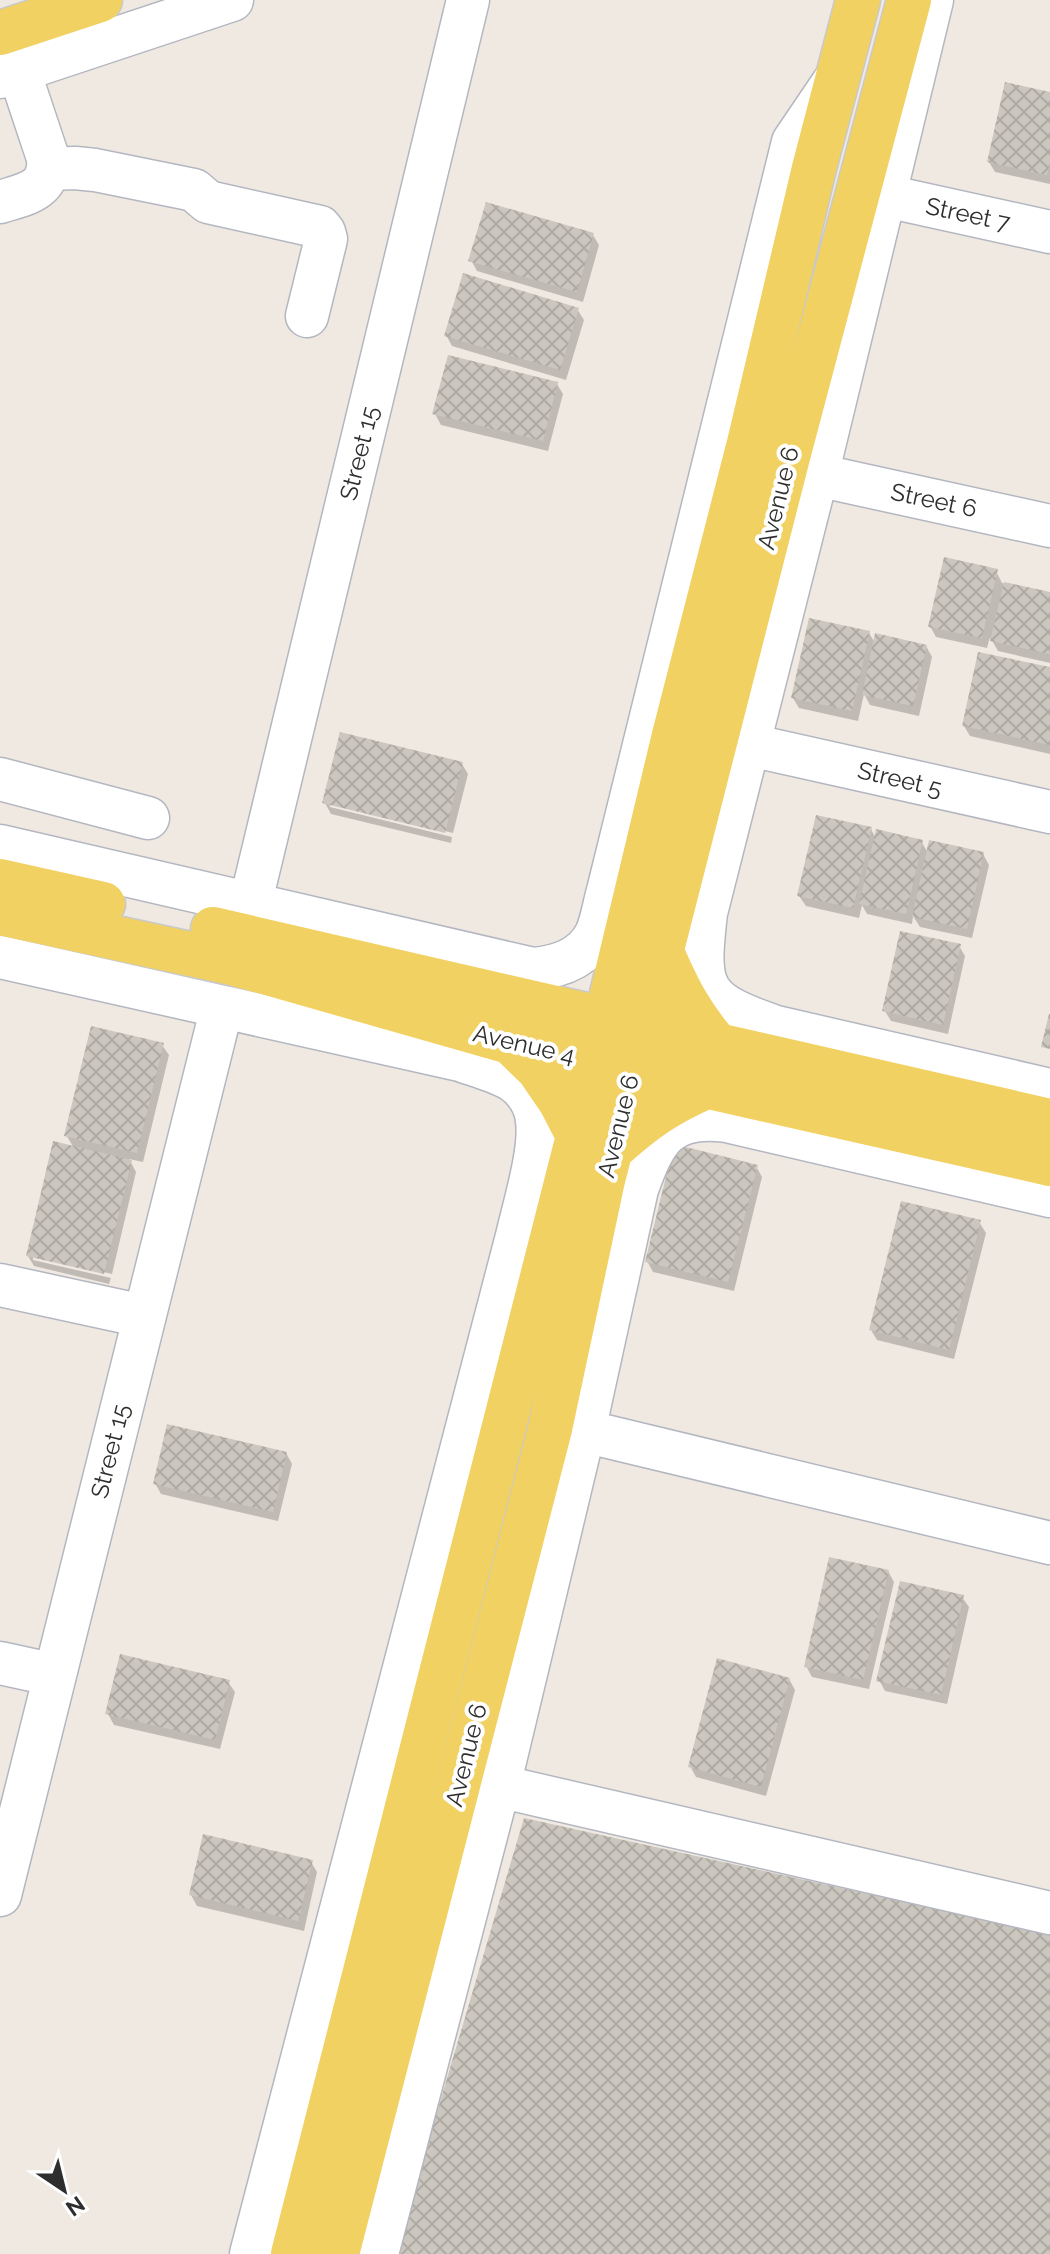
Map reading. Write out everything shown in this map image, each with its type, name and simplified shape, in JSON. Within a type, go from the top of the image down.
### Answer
[{"type":"main road","points":[[6,60],[100,0]]},
{"type":"main road","name":"Avenue 6","points":[[652,915],[753,428],[858,0]]},
{"type":"main road","name":"Avenue 6","points":[[337,2254],[550,1429],[607,1164],[619,1044],[652,915],[788,457],[909,0]]},
{"type":"main road","name":"Avenue 4","points":[[0,881],[493,976],[619,1044]]},
{"type":"main road","name":"Avenue 4","points":[[0,913],[232,963],[463,1046],[510,1042],[619,1044],[713,1067],[1050,1164]]},
{"type":"main road","points":[[510,1042],[538,1069],[607,1164],[651,1116],[673,1102],[713,1067],[696,1020],[679,991],[652,915],[589,975],[565,992],[539,1003]]},
{"type":"main road","name":"Avenue 4","points":[[713,1067],[772,1043],[1050,1121]]},
{"type":"main road","name":"Avenue 6","points":[[293,2254],[545,1189],[607,1164]]},
{"type":"street","points":[[0,202],[32,191],[44,181],[49,169],[48,158],[6,60],[232,0]]},
{"type":"street","name":"Street 15","points":[[250,905],[468,0]]},
{"type":"street","points":[[0,846],[250,905],[493,976],[553,967],[582,952],[596,933],[652,915],[750,745],[932,0]]},
{"type":"street","points":[[49,169],[95,170],[194,190],[208,202],[320,227],[326,239],[307,316]]},
{"type":"street","name":"Street 7","points":[[886,196],[1050,232]]},
{"type":"street","name":"Street 6","points":[[817,475],[1050,526]]},
{"type":"street","name":"Street 5","points":[[750,745],[1050,812]]},
{"type":"street","points":[[0,779],[148,818]]},
{"type":"street","points":[[652,915],[701,966],[712,994],[772,1043],[1050,1090]]},
{"type":"street","points":[[0,957],[222,1007],[463,1046],[514,1081],[526,1093],[537,1120],[545,1189],[517,1236],[251,2254]]},
{"type":"street","name":"Street 15","points":[[0,1895],[222,1007]]},
{"type":"street","points":[[377,2254],[499,1786],[584,1431],[607,1164],[648,1158],[671,1129],[685,1121],[707,1119],[727,1121],[1050,1196]]},
{"type":"street","points":[[0,1285],[143,1316]]},
{"type":"street","points":[[584,1431],[1050,1543]]},
{"type":"street","points":[[0,1663],[55,1675]]},
{"type":"street","points":[[499,1786],[1050,1913]]},
{"type":"building","points":[[1005,82],[1050,92],[1050,162],[1047,175],[987,162]]},
{"type":"building","points":[[486,202],[594,233],[577,292],[468,261]]},
{"type":"building","points":[[463,273],[579,308],[560,370],[444,336]]},
{"type":"building","points":[[448,355],[558,382],[543,441],[432,414]]},
{"type":"building","points":[[944,557],[998,569],[982,638],[928,627]]},
{"type":"building","points":[[1004,582],[1050,592],[1050,654],[990,641]]},
{"type":"building","points":[[809,618],[870,631],[852,711],[791,698]]},
{"type":"building","points":[[875,633],[927,645],[913,706],[862,695]]},
{"type":"building","points":[[978,652],[1050,667],[1050,745],[962,726]]},
{"type":"building","points":[[340,732],[463,762],[445,833],[322,803]]},
{"type":"building","points":[[816,815],[872,827],[853,908],[797,896]]},
{"type":"building","points":[[876,829],[923,840],[906,914],[859,904]]},
{"type":"building","points":[[929,840],[984,852],[967,929],[912,917]]},
{"type":"building","points":[[900,931],[961,944],[943,1025],[882,1011]]},
{"type":"building","points":[[1050,1014],[1050,1049],[1041,1047]]},
{"type":"building","points":[[91,1026],[164,1043],[137,1153],[64,1136]]},
{"type":"building","points":[[53,1141],[132,1160],[104,1274],[26,1256]]},
{"type":"building","points":[[674,1144],[758,1165],[728,1282],[645,1262]]},
{"type":"building","points":[[901,1201],[981,1220],[949,1350],[869,1330]]},
{"type":"building","points":[[167,1424],[287,1452],[273,1512],[153,1484]]},
{"type":"building","points":[[829,1557],[889,1570],[863,1680],[804,1667]]},
{"type":"building","points":[[900,1581],[964,1595],[941,1695],[876,1681]]},
{"type":"building","points":[[120,1654],[230,1680],[215,1740],[105,1714]]},
{"type":"building","points":[[717,1658],[790,1678],[761,1787],[688,1767]]},
{"type":"building","points":[[524,1818],[1050,1934],[1050,2254],[395,2254]]},
{"type":"building","points":[[203,1834],[313,1860],[298,1921],[189,1895]]}]
